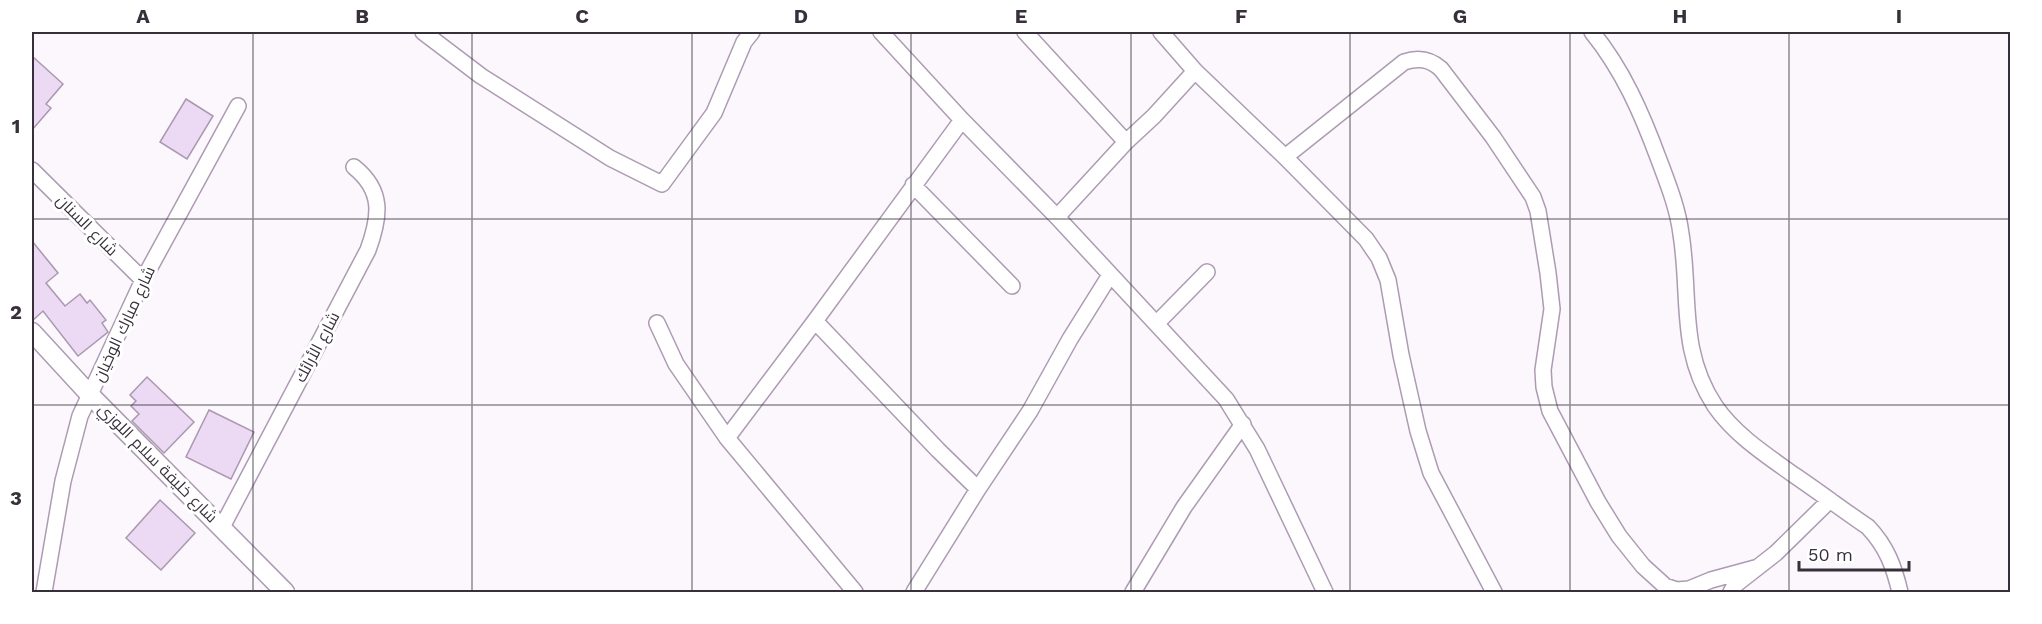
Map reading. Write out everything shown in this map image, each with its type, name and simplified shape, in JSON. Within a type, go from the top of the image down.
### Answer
[{"type":"street","points":[[423,32],[481,76],[610,158],[662,184],[714,113],[744,42],[752,32]]},
{"type":"street","points":[[881,32],[962,120],[1058,217],[1227,399],[1261,457],[1325,592]]},
{"type":"street","points":[[1025,32],[1126,142]]},
{"type":"street","points":[[1161,32],[1195,71],[1285,157],[1365,239],[1379,258],[1385,271],[1418,431],[1431,473],[1494,592]]},
{"type":"street","points":[[1592,32],[1609,53],[1625,80],[1669,186],[1681,234],[1688,339],[1698,373],[1716,406],[1736,430],[1764,454],[1869,527],[1881,540],[1894,568],[1900,592]]},
{"type":"street","points":[[1285,157],[1404,62],[1420,59],[1435,63],[1493,137],[1533,197],[1538,211],[1552,309],[1543,370],[1544,387],[1550,411],[1598,502],[1643,566],[1665,586],[1677,590],[1689,590],[1710,580],[1755,568]]},
{"type":"street","points":[[1058,217],[1195,71]]},
{"type":"street","name":"شارع مبارك الوخيان","points":[[47,591],[63,481],[80,416],[143,280],[238,106]]},
{"type":"street","points":[[727,438],[962,120]]},
{"type":"street","name":"شارع الأرائك","points":[[222,527],[368,250],[378,217],[378,205],[375,193],[368,181],[354,167]]},
{"type":"street","name":"شارع السنان","points":[[32,170],[143,280]]},
{"type":"street","points":[[913,185],[1012,286]]},
{"type":"street","points":[[1156,324],[1207,272]]},
{"type":"street","points":[[914,592],[1030,411],[1065,347],[1110,275]]},
{"type":"street","points":[[815,321],[978,489]]},
{"type":"street","points":[[657,323],[676,364],[727,438],[855,592]]},
{"type":"street","name":"شارع خليفة سلام اللوزي","points":[[32,332],[90,395],[285,592]]},
{"type":"street","points":[[1134,592],[1184,507],[1243,424]]},
{"type":"street","points":[[1731,592],[1735,585],[1776,553],[1830,500]]},
{"type":"building","points":[[32,56],[63,84],[46,104],[51,108],[32,130]]},
{"type":"building","points":[[186,99],[213,116],[187,159],[160,142]]},
{"type":"building","points":[[32,241],[58,273],[46,283],[65,306],[80,294],[87,303],[90,300],[106,320],[102,323],[108,332],[78,356],[43,311],[32,321]]},
{"type":"building","points":[[147,377],[194,422],[164,453],[132,421],[139,414],[131,406],[136,401],[130,395]]},
{"type":"building","points":[[209,410],[254,432],[231,479],[186,457]]},
{"type":"building","points":[[160,500],[195,533],[161,570],[126,538]]}]
